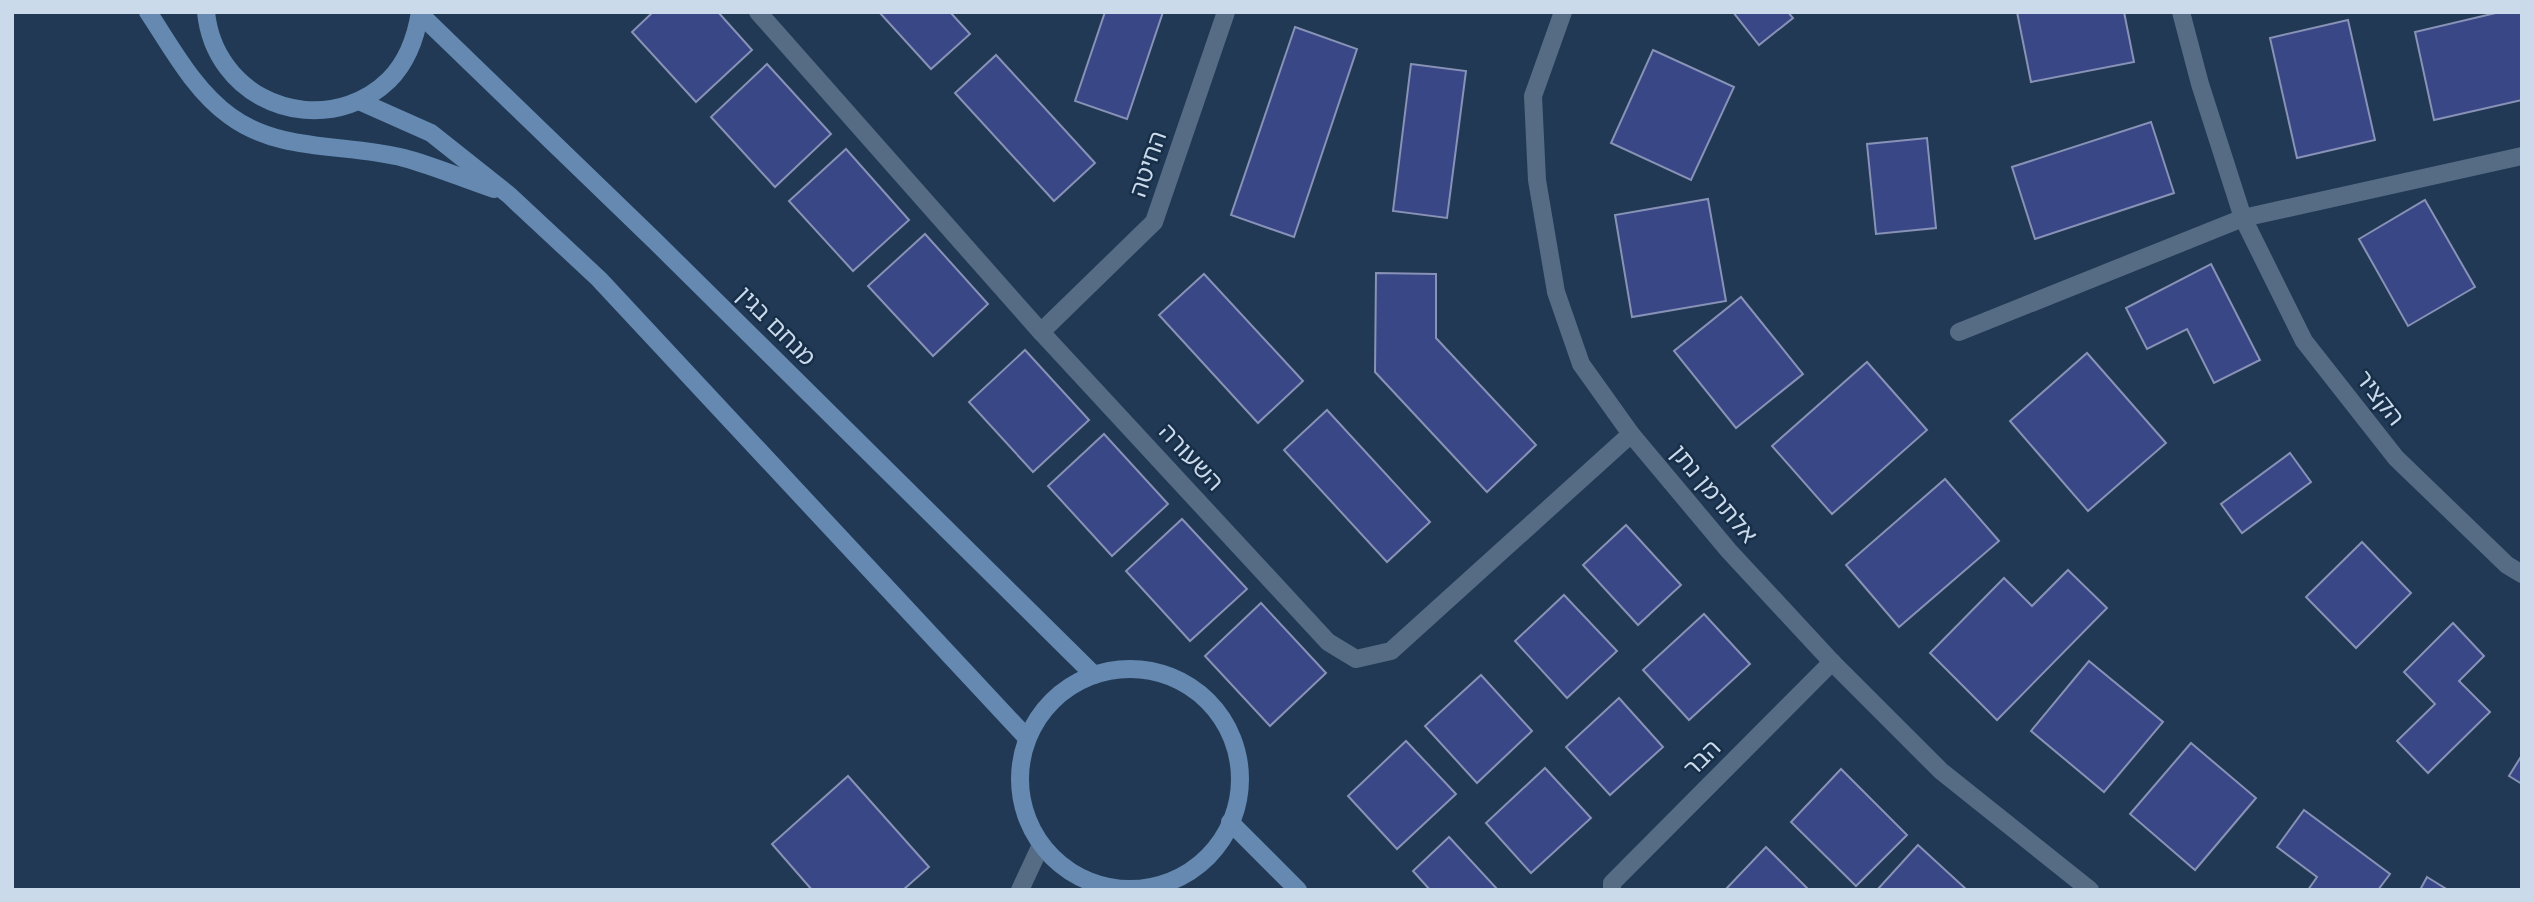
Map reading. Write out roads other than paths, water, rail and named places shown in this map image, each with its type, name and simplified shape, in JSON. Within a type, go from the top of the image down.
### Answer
[{"type":"main road","points":[[148,12],[194,81],[230,117],[270,137],[315,146],[356,148],[405,158],[509,195]]},
{"type":"main road","points":[[206,12],[207,24],[218,55],[238,81],[264,100],[295,110],[327,110],[359,101],[389,80],[410,50],[420,13]]},
{"type":"main road","name":"מנחם בגין","points":[[420,13],[1094,675]]},
{"type":"main road","points":[[359,101],[431,133],[509,195],[598,279],[1027,738]]},
{"type":"main road","points":[[1147,669],[1180,681],[1209,702],[1230,731],[1240,765],[1238,801],[1225,835],[1203,862],[1164,887],[1098,888],[1068,870],[1041,845],[1025,812],[1020,774],[1027,738],[1046,706],[1075,683],[1094,675],[1109,670],[1147,669]]},
{"type":"main road","points":[[1230,822],[1298,890]]},
{"type":"street","name":"השעורה","points":[[758,12],[1041,332],[1328,642],[1356,659],[1391,651],[1631,434]]},
{"type":"street","name":"החיטה","points":[[1041,332],[1154,222],[1226,12]]},
{"type":"street","name":"אלתרמן נתן","points":[[1563,12],[1533,96],[1537,180],[1556,292],[1581,364],[1631,434],[1729,551],[1832,663],[1941,771],[2090,890]]},
{"type":"street","name":"הקציר","points":[[2181,12],[2200,84],[2243,218],[2304,341],[2396,458],[2507,565],[2522,574]]},
{"type":"street","points":[[1959,332],[2243,218],[2522,156]]},
{"type":"street","name":"הבר","points":[[1612,890],[1612,883],[1832,663]]},
{"type":"street","points":[[1020,890],[1041,845]]}]
